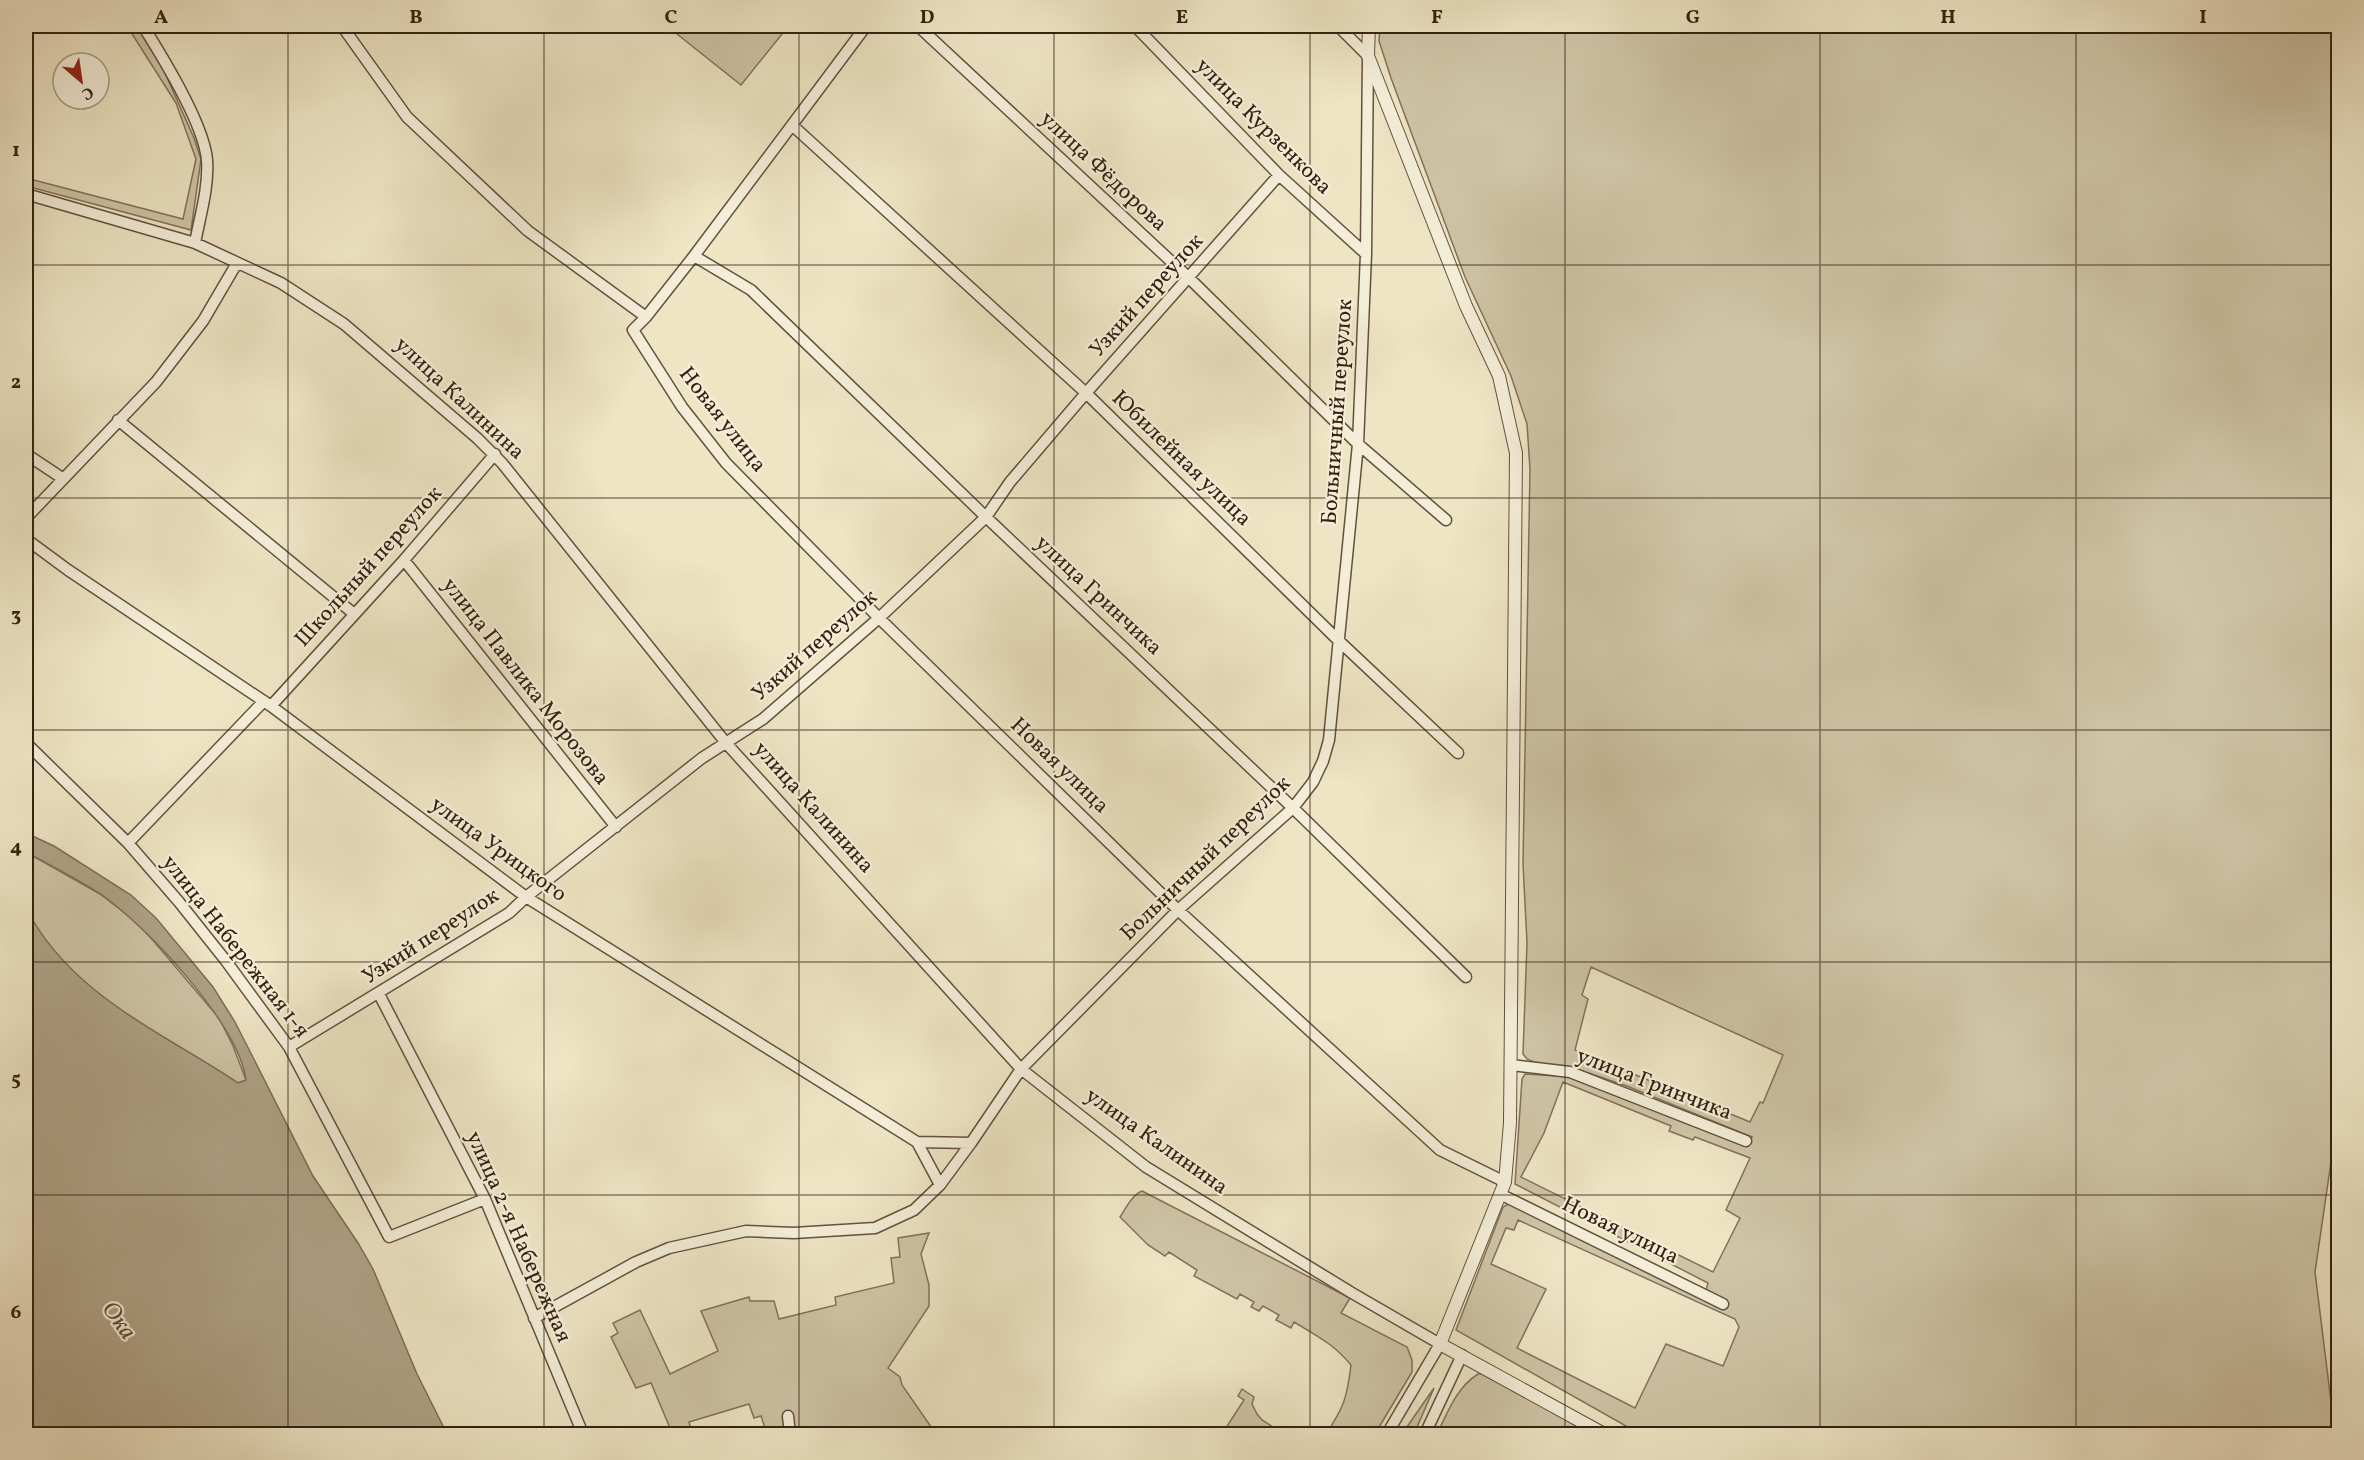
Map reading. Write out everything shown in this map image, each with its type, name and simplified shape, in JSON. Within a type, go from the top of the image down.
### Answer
[{"type":"street","points":[[142,26],[160,52],[190,111],[205,148],[207,162],[204,196],[195,243]]},
{"type":"street","points":[[342,26],[407,117],[528,231],[646,317],[866,26]]},
{"type":"street","name":"улица Фёдорова","points":[[918,26],[1189,278],[1358,444],[1446,520]]},
{"type":"street","name":"улица Курзенкова","points":[[1135,26],[1279,175],[1366,254]]},
{"type":"street","points":[[1338,26],[1368,56]]},
{"type":"street","points":[[1369,26],[1368,56],[1466,306],[1499,376],[1516,453],[1510,1123],[1502,1188],[1440,1344],[1387,1434]]},
{"type":"street","name":"Больничный переулок","points":[[534,1318],[636,1262],[669,1248],[746,1231],[794,1233],[875,1228],[914,1210],[940,1185],[1021,1069],[1178,910],[1293,808],[1313,782],[1323,761],[1329,740],[1358,444],[1366,254],[1368,56]]},
{"type":"street","name":"Юбилейная улица","points":[[792,125],[1086,393],[1458,753]]},
{"type":"street","name":"Узкий переулок","points":[[289,1047],[509,913],[526,897],[702,758],[763,719],[879,618],[986,517],[1010,482],[1086,393],[1279,175]]},
{"type":"street","name":"улица Калинина","points":[[26,194],[195,243],[282,283],[345,324],[495,454],[726,743],[1021,1069],[1146,1167],[1440,1344],[1604,1434]]},
{"type":"street","name":"улица Гринчика","points":[[694,256],[751,290],[1293,808],[1466,977]]},
{"type":"street","points":[[26,518],[156,382],[203,321],[237,263]]},
{"type":"street","name":"Новая улица","points":[[646,317],[633,330],[682,407],[726,463],[879,618],[1178,910],[1440,1150],[1502,1188],[1723,1304]]},
{"type":"street","points":[[118,420],[353,614]]},
{"type":"street","points":[[26,454],[62,478]]},
{"type":"street","name":"Школьный переулок","points":[[128,843],[267,704],[404,560],[495,454]]},
{"type":"street","name":"улица Урицкого","points":[[26,539],[68,570],[267,704],[526,897],[917,1142]]},
{"type":"street","name":"улица Павлика Морозова","points":[[404,560],[616,827]]},
{"type":"street","name":"улица Набережная 1-я","points":[[26,743],[128,843],[179,902],[289,1047],[389,1237],[486,1199]]},
{"type":"street","name":"улица 2-я Набережная","points":[[379,994],[486,1199],[584,1434]]},
{"type":"street","name":"улица Гринчика","points":[[1511,1065],[1570,1072],[1746,1141]]},
{"type":"street","points":[[940,1185],[917,1142],[971,1143]]},
{"type":"street","points":[[1425,1434],[1462,1355]]},
{"type":"street","points":[[788,1416],[790,1434]]},
{"type":"shaded area","points":[[127,26],[136,26],[161,64],[201,159],[191,230],[26,186],[26,178],[183,219],[196,159],[176,103]]},
{"type":"shaded area","points":[[667,26],[772,26],[782,34],[741,85]]},
{"type":"shaded area","points":[[1380,26],[2338,26],[2338,1114],[2315,1272],[2335,1434],[1640,1434],[1456,1330],[1503,1207],[1510,1203],[1705,1294],[1708,1283],[1515,1184],[1522,1079],[1525,1074],[1573,1077],[1749,1145],[1752,1137],[1629,1087],[1583,1071],[1534,1062],[1523,1054],[1527,943],[1523,864],[1530,469],[1527,424],[1511,376],[1465,277],[1379,41]],"holes":[[[1591,967],[1783,1055],[1763,1103],[1760,1102],[1750,1122],[1575,1050],[1588,999],[1582,995]],[[1563,1082],[1671,1126],[1669,1131],[1693,1140],[1695,1137],[1750,1158],[1726,1210],[1740,1218],[1713,1272],[1521,1177],[1544,1133]],[[1518,1220],[1735,1319],[1739,1327],[1723,1366],[1666,1344],[1635,1408],[1517,1348],[1546,1289],[1491,1264],[1506,1228],[1514,1230]]]},
{"type":"shaded area","points":[[26,852],[100,894],[139,924],[219,1018],[246,1080],[238,1083],[134,1019],[109,1002],[64,962],[39,932],[27,911],[24,894]]},
{"type":"shaded area","points":[[1142,1191],[1350,1298],[1341,1313],[1407,1347],[1412,1360],[1412,1372],[1375,1434],[1326,1434],[1344,1402],[1351,1365],[1318,1336],[1294,1322],[1291,1328],[1276,1320],[1279,1315],[1263,1306],[1259,1311],[1251,1307],[1254,1302],[1240,1294],[1237,1299],[1194,1276],[1197,1270],[1169,1252],[1165,1256],[1148,1245],[1120,1217],[1132,1199]]},
{"type":"shaded area","points":[[929,1233],[921,1254],[929,1285],[929,1306],[888,1368],[900,1377],[902,1385],[936,1434],[767,1434],[761,1416],[754,1418],[749,1404],[689,1422],[692,1434],[653,1434],[670,1428],[651,1383],[636,1388],[611,1337],[618,1333],[613,1323],[640,1310],[670,1374],[718,1351],[701,1311],[749,1297],[750,1301],[774,1301],[779,1319],[836,1305],[835,1297],[894,1283],[891,1258],[900,1257],[898,1238]]},
{"type":"shaded area","points":[[1478,1374],[1485,1374],[1591,1434],[1437,1434],[1458,1393]]},
{"type":"shaded area","points":[[1434,1388],[1414,1434],[1402,1434]]},
{"type":"shaded area","points":[[1242,1389],[1254,1397],[1252,1404],[1262,1420],[1284,1434],[1222,1434],[1244,1400],[1238,1396]]},
{"type":"water","name":"Ока","points":[[26,833],[54,846],[131,895],[156,918],[213,987],[235,1022],[313,1176],[373,1269],[417,1374],[447,1434],[26,1434],[26,908],[45,938],[67,965],[92,988],[149,1028],[238,1083],[246,1080],[239,1057],[226,1032],[188,978],[142,929],[102,895],[26,852]]}]
